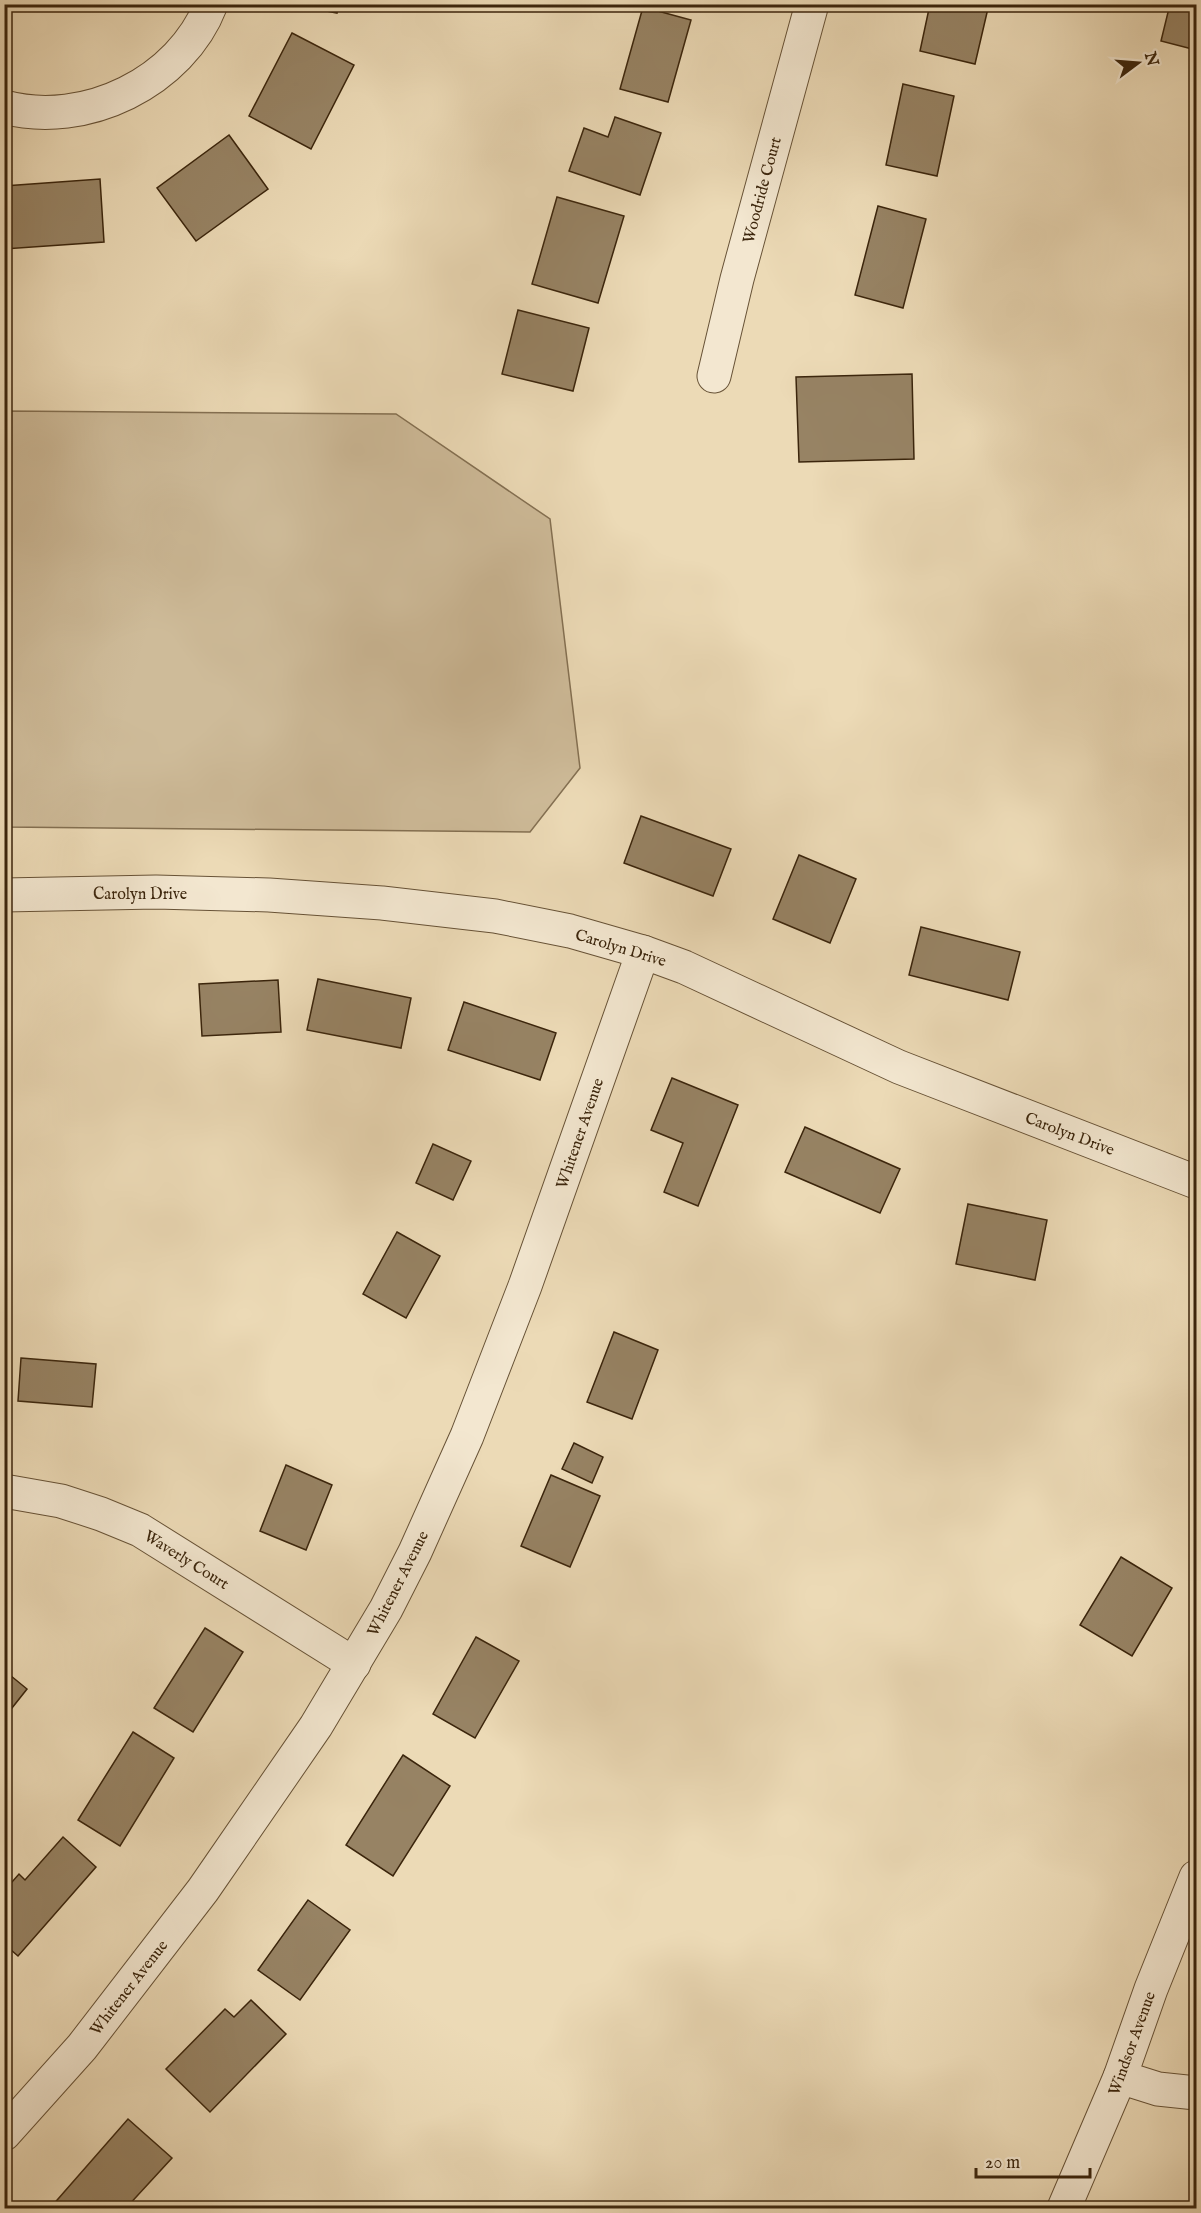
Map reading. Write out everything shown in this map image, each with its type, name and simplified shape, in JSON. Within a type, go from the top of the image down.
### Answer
[{"type":"street","points":[[4,107],[18,111],[60,112],[100,104],[139,87],[172,62],[200,31],[211,4]]},
{"type":"street","name":"Woodride Court","points":[[714,375],[737,279],[812,4]]},
{"type":"street","name":"Carolyn Drive","points":[[4,895],[156,892],[269,895],[382,903],[495,916],[570,931],[643,952],[684,967],[899,1067],[1197,1182]]},
{"type":"street","name":"Whitener Avenue","points":[[4,2134],[82,2047],[203,1890],[316,1726],[354,1664],[415,1552],[467,1436],[525,1286],[643,952]]},
{"type":"street","name":"Waverly Court","points":[[4,1491],[62,1501],[140,1530],[354,1664]]},
{"type":"street","name":"Windsor Avenue","points":[[1064,2208],[1120,2077],[1151,1989],[1197,1876]]},
{"type":"street","points":[[1120,2077],[1158,2089],[1197,2093]]},
{"type":"shaded area","points":[[5,411],[396,414],[550,519],[580,768],[530,832],[5,827]]},
{"type":"building","points":[[292,4],[339,4],[337,13]]},
{"type":"building","points":[[930,4],[989,4],[975,64],[920,51]]},
{"type":"building","points":[[1170,4],[1196,4],[1196,50],[1161,41]]},
{"type":"building","points":[[643,7],[691,20],[668,102],[620,89]]},
{"type":"building","points":[[292,33],[354,65],[311,149],[249,116]]},
{"type":"building","points":[[903,84],[954,96],[937,176],[886,165]]},
{"type":"building","points":[[615,117],[661,133],[640,195],[569,171],[584,128],[608,137]]},
{"type":"building","points":[[229,135],[268,189],[196,241],[157,188]]},
{"type":"building","points":[[100,179],[104,242],[4,249],[4,186]]},
{"type":"building","points":[[557,197],[624,216],[598,303],[532,284]]},
{"type":"building","points":[[878,206],[926,219],[903,308],[855,295]]},
{"type":"building","points":[[518,310],[589,328],[573,391],[502,374]]},
{"type":"building","points":[[912,374],[914,459],[799,462],[796,377]]},
{"type":"building","points":[[641,816],[731,849],[713,896],[624,863]]},
{"type":"building","points":[[799,855],[856,879],[830,943],[773,919]]},
{"type":"building","points":[[921,927],[1020,952],[1008,1000],[909,975]]},
{"type":"building","points":[[318,979],[411,998],[401,1048],[307,1030]]},
{"type":"building","points":[[278,980],[281,1032],[202,1036],[199,984]]},
{"type":"building","points":[[464,1002],[556,1033],[540,1080],[448,1050]]},
{"type":"building","points":[[672,1078],[738,1105],[698,1206],[664,1192],[683,1143],[651,1130]]},
{"type":"building","points":[[805,1127],[900,1169],[880,1213],[785,1172]]},
{"type":"building","points":[[433,1144],[471,1161],[453,1200],[416,1183]]},
{"type":"building","points":[[968,1204],[1047,1220],[1035,1280],[956,1264]]},
{"type":"building","points":[[397,1232],[440,1256],[406,1318],[363,1294]]},
{"type":"building","points":[[614,1332],[658,1350],[632,1419],[587,1402]]},
{"type":"building","points":[[21,1358],[96,1364],[92,1407],[18,1401]]},
{"type":"building","points":[[574,1443],[603,1457],[592,1483],[562,1469]]},
{"type":"building","points":[[286,1465],[332,1485],[306,1550],[260,1531]]},
{"type":"building","points":[[551,1475],[600,1496],[570,1567],[521,1546]]},
{"type":"building","points":[[1121,1557],[1172,1588],[1132,1656],[1080,1625]]},
{"type":"building","points":[[205,1628],[243,1652],[193,1732],[154,1708]]},
{"type":"building","points":[[476,1637],[519,1661],[475,1738],[433,1714]]},
{"type":"building","points":[[4,1671],[27,1689],[4,1718]]},
{"type":"building","points":[[133,1732],[174,1758],[120,1846],[78,1820]]},
{"type":"building","points":[[403,1755],[450,1786],[393,1876],[346,1845]]},
{"type":"building","points":[[63,1837],[96,1867],[18,1956],[4,1944],[4,1891],[19,1874],[25,1880]]},
{"type":"building","points":[[308,1900],[350,1930],[300,2000],[258,1970]]},
{"type":"building","points":[[251,2000],[286,2034],[210,2112],[166,2069],[225,2009],[234,2017]]},
{"type":"building","points":[[128,2119],[172,2158],[126,2208],[52,2208],[51,2207]]}]
